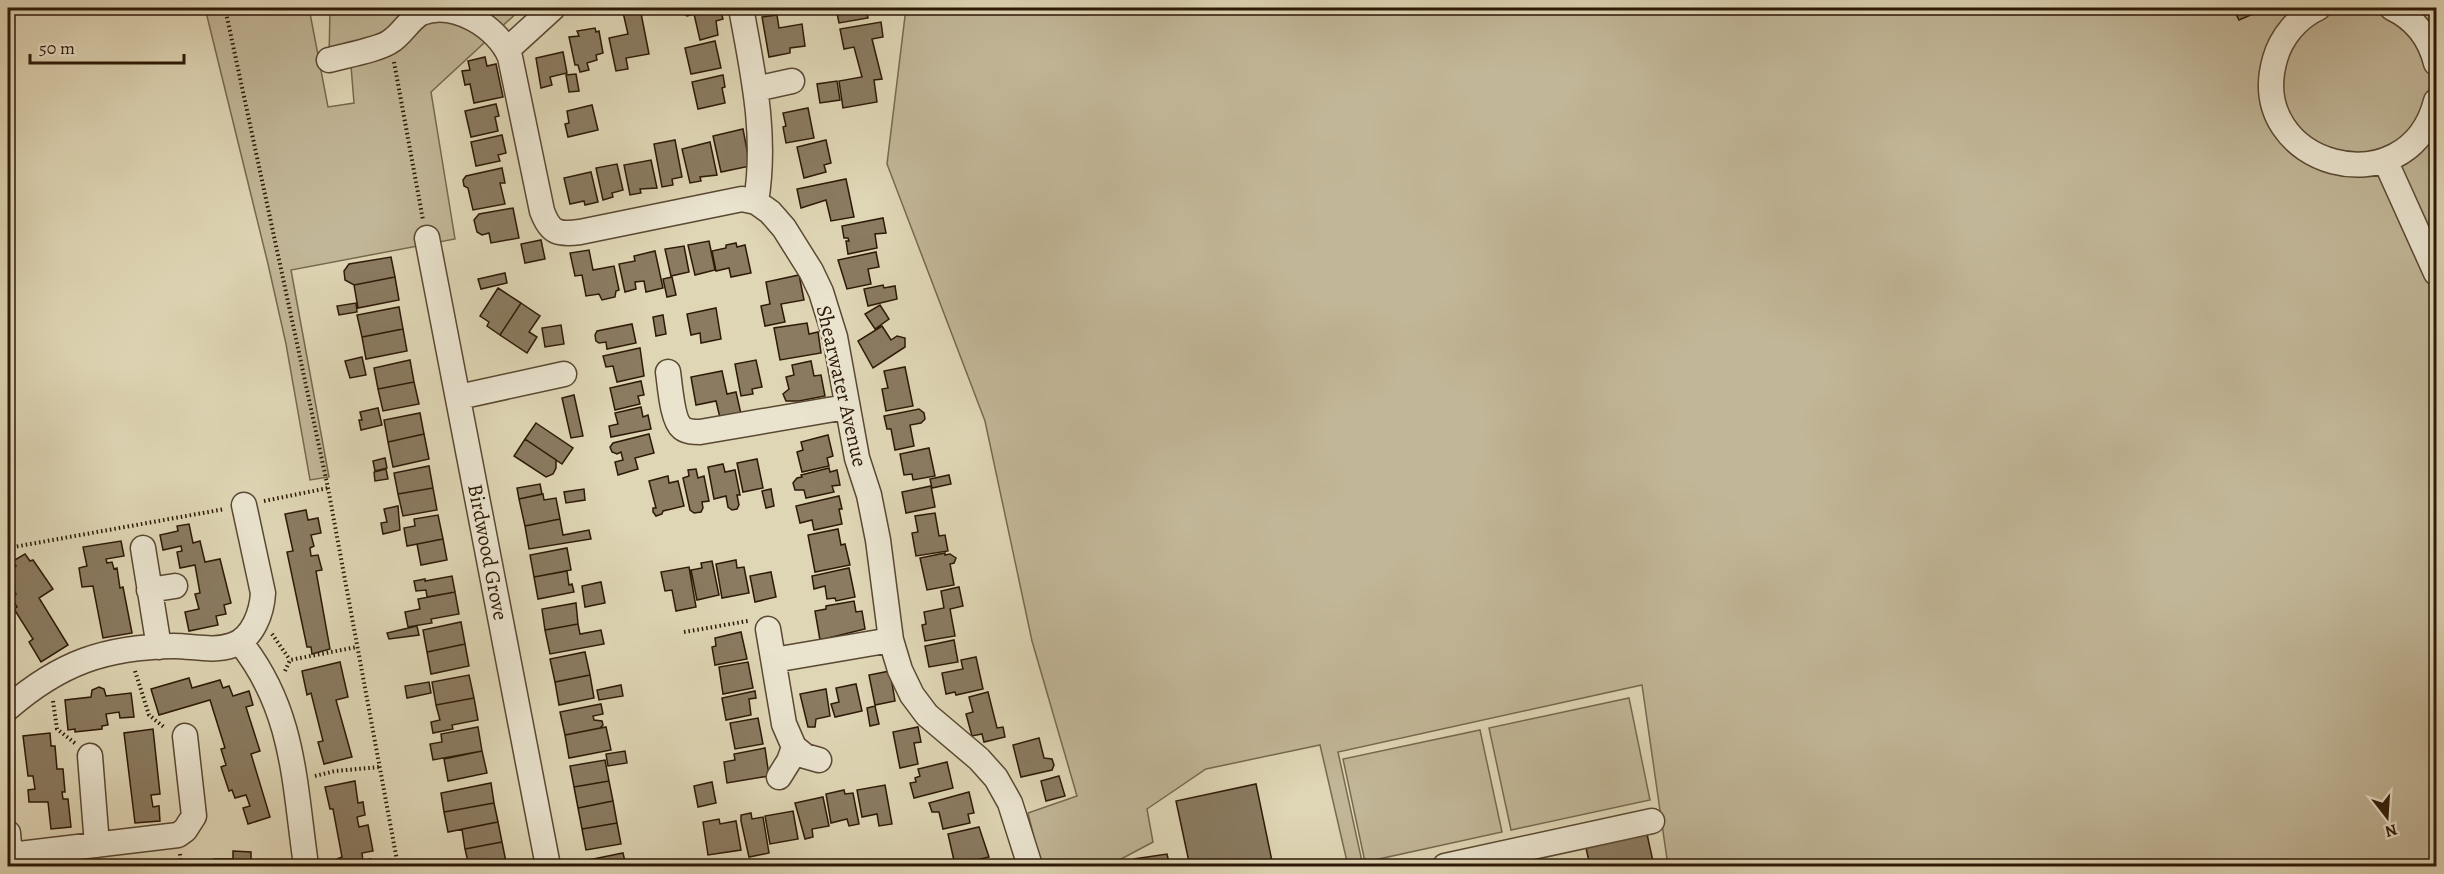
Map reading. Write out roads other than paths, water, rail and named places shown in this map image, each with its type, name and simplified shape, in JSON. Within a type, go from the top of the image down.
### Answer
[{"type":"street","points":[[329,60],[390,42],[420,13],[433,8],[446,8],[476,17],[489,28],[507,50],[542,211],[546,223],[555,232],[567,234],[723,201],[742,199],[756,202],[762,160],[756,90],[741,8]]},
{"type":"street","points":[[507,50],[553,8]]},
{"type":"street","points":[[2318,8],[2300,20],[2286,34],[2273,67],[2272,91],[2277,113],[2297,143],[2327,161],[2362,166],[2385,160],[2398,154],[2420,135],[2428,123],[2436,100]]},
{"type":"street","points":[[2392,8],[2420,28],[2428,40],[2436,63]]},
{"type":"street","points":[[756,90],[792,81]]},
{"type":"street","points":[[2385,160],[2436,273]]},
{"type":"street","name":"Shearwater Avenue","points":[[756,202],[770,212],[784,228],[811,271],[821,292],[835,338],[846,407],[878,540],[891,640],[900,670],[912,695],[927,715],[979,759],[996,778],[1010,803],[1030,867]]},
{"type":"street","name":"Birdwood Grove","points":[[427,238],[548,867]]},
{"type":"street","points":[[668,372],[676,420],[681,428],[690,432],[846,407]]},
{"type":"street","points":[[459,397],[564,374]]},
{"type":"street","points":[[8,708],[29,689],[86,658],[159,647],[221,648],[240,642],[249,634],[262,606],[262,593],[244,505]]},
{"type":"street","points":[[143,548],[159,647]]},
{"type":"street","points":[[149,590],[175,586]]},
{"type":"street","points":[[768,629],[784,724],[794,747],[805,756],[819,760]]},
{"type":"street","points":[[774,660],[891,640]]},
{"type":"street","points":[[240,642],[253,658],[278,706],[289,747],[305,858]]},
{"type":"street","points":[[10,852],[98,845],[178,835],[185,830],[194,816],[193,744]]},
{"type":"street","points":[[778,777],[789,761],[794,747]]},
{"type":"street","points":[[90,756],[98,845]]},
{"type":"street","points":[[1445,867],[1652,821]]}]
